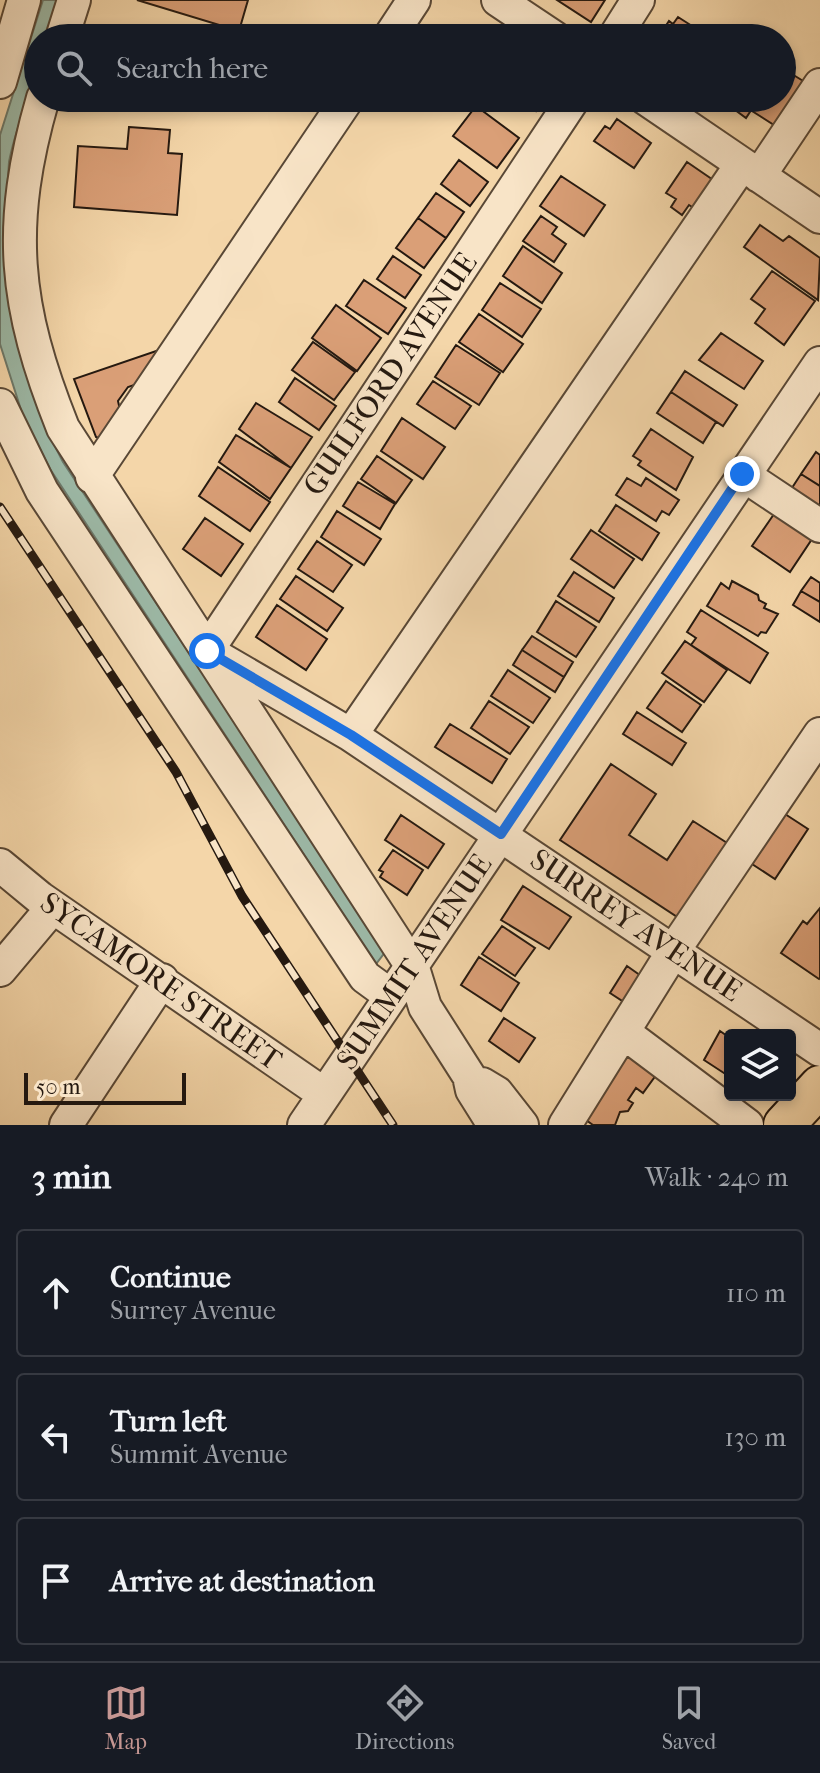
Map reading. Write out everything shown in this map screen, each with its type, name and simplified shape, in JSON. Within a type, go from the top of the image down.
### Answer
[{"type":"main road","points":[[784,1125],[820,1086]]},
{"type":"street","points":[[0,82],[24,0]]},
{"type":"street","points":[[66,24],[74,0]]},
{"type":"street","points":[[398,24],[414,0]]},
{"type":"street","points":[[498,0],[534,24]]},
{"type":"street","points":[[623,24],[638,0]]},
{"type":"street","points":[[351,735],[751,170],[820,85]]},
{"type":"street","points":[[40,112],[21,196],[19,253],[25,313],[37,366],[63,428],[413,968],[425,1007],[469,1076],[472,1090],[494,1125]]},
{"type":"street","points":[[92,477],[339,112]]},
{"type":"street","name":"GUILFORD AVENUE","points":[[207,651],[565,112]]},
{"type":"street","points":[[666,112],[820,217]]},
{"type":"street","name":"SUMMIT AVENUE","points":[[304,1125],[820,363]]},
{"type":"street","points":[[0,405],[13,437],[51,504],[365,977],[391,996]]},
{"type":"street","points":[[742,474],[820,526]]},
{"type":"street","name":"SURREY AVENUE","points":[[207,651],[351,735],[820,1050]]},
{"type":"street","points":[[565,1125],[674,950],[820,734]]},
{"type":"street","name":"SYCAMORE STREET","points":[[0,865],[53,907],[324,1094]]},
{"type":"street","points":[[0,970],[53,907]]},
{"type":"street","points":[[66,1125],[162,980]]},
{"type":"street","points":[[623,1032],[747,1125]]},
{"type":"street","points":[[469,1076],[497,1093],[522,1125]]},
{"type":"shaded area","points":[[43,0],[58,0],[50,24],[35,24]]},
{"type":"shaded area","points":[[24,60],[24,109],[9,162],[6,240],[21,354],[46,427],[63,462],[386,951],[376,964],[50,469],[23,416],[0,344],[0,135]]},
{"type":"building","points":[[137,0],[248,0],[241,24],[216,24]]},
{"type":"building","points":[[557,0],[605,0],[591,22]]},
{"type":"building","points":[[678,17],[689,24],[673,24]]},
{"type":"building","points":[[796,77],[813,87],[785,132],[754,112],[796,112]]},
{"type":"building","points":[[471,112],[484,112],[519,138],[497,168],[453,136]]},
{"type":"building","points":[[617,119],[651,143],[634,168],[594,141],[605,126],[610,129]]},
{"type":"building","points":[[129,127],[170,130],[168,153],[182,154],[177,215],[74,207],[78,146],[127,149]]},
{"type":"building","points":[[459,160],[488,182],[470,206],[441,184]]},
{"type":"building","points":[[687,162],[719,184],[700,212],[689,205],[682,215],[671,207],[676,199],[666,193]]},
{"type":"building","points":[[561,176],[605,205],[584,236],[540,206]]},
{"type":"building","points":[[436,193],[464,212],[446,238],[418,218]]},
{"type":"building","points":[[541,216],[557,227],[552,234],[566,244],[554,262],[523,241]]},
{"type":"building","points":[[418,218],[446,238],[424,268],[396,248]]},
{"type":"building","points":[[760,225],[783,241],[789,236],[820,258],[818,300],[744,247]]},
{"type":"building","points":[[523,246],[562,273],[542,303],[503,276]]},
{"type":"building","points":[[393,256],[421,275],[405,298],[377,279]]},
{"type":"building","points":[[772,271],[815,301],[784,345],[755,323],[765,309],[751,299]]},
{"type":"building","points":[[364,280],[406,308],[388,334],[346,306]]},
{"type":"building","points":[[500,283],[541,309],[522,337],[482,310]]},
{"type":"building","points":[[336,305],[381,338],[357,371],[312,338]]},
{"type":"building","points":[[479,314],[523,344],[503,372],[459,342]]},
{"type":"building","points":[[721,333],[763,361],[744,389],[699,360]]},
{"type":"building","points":[[313,342],[355,372],[334,400],[292,370]]},
{"type":"building","points":[[456,345],[500,373],[479,405],[435,377]]},
{"type":"building","points":[[165,348],[149,380],[128,387],[118,401],[122,419],[105,441],[96,437],[74,379]]},
{"type":"building","points":[[685,371],[737,405],[723,426],[671,392]]},
{"type":"building","points":[[295,378],[336,406],[319,430],[279,402]]},
{"type":"building","points":[[433,381],[471,406],[455,429],[417,404]]},
{"type":"building","points":[[671,392],[716,422],[703,443],[657,413]]},
{"type":"building","points":[[256,403],[312,437],[291,468],[239,429]]},
{"type":"building","points":[[402,418],[445,447],[423,479],[381,451]]},
{"type":"building","points":[[651,429],[693,457],[676,490],[638,465],[641,461],[633,456]]},
{"type":"building","points":[[236,435],[291,468],[270,499],[219,462]]},
{"type":"building","points":[[816,452],[820,455],[820,486],[801,474]]},
{"type":"building","points":[[377,456],[412,480],[396,503],[361,479]]},
{"type":"building","points":[[218,467],[270,502],[250,531],[199,496]]},
{"type":"building","points":[[801,474],[820,486],[820,516],[788,494]]},
{"type":"building","points":[[627,478],[641,486],[646,478],[679,500],[669,515],[662,511],[656,521],[616,495]]},
{"type":"building","points":[[358,482],[395,504],[380,529],[343,506]]},
{"type":"building","points":[[616,505],[659,533],[642,560],[599,531]]},
{"type":"building","points":[[337,511],[381,539],[364,565],[321,537]]},
{"type":"building","points":[[774,514],[812,539],[790,572],[752,546]]},
{"type":"building","points":[[205,518],[243,544],[221,576],[183,549]]},
{"type":"building","points":[[591,530],[634,559],[614,588],[571,559]]},
{"type":"building","points":[[317,541],[352,565],[333,592],[298,569]]},
{"type":"building","points":[[574,572],[614,598],[599,622],[558,596]]},
{"type":"building","points":[[296,576],[343,608],[327,631],[280,599]]},
{"type":"building","points":[[811,577],[820,583],[820,602],[801,591]]},
{"type":"building","points":[[732,581],[758,595],[759,600],[766,604],[764,608],[778,614],[766,633],[761,632],[758,636],[707,606],[721,583],[729,589]]},
{"type":"building","points":[[801,591],[820,602],[820,622],[793,605]]},
{"type":"building","points":[[556,601],[596,627],[576,657],[537,632]]},
{"type":"building","points":[[277,605],[327,639],[306,670],[256,637]]},
{"type":"building","points":[[701,610],[768,653],[750,683],[691,645],[696,638],[687,632]]},
{"type":"building","points":[[532,636],[573,662],[564,677],[522,650]]},
{"type":"building","points":[[685,641],[727,670],[704,702],[662,673]]},
{"type":"building","points":[[522,650],[564,677],[555,692],[513,665]]},
{"type":"building","points":[[508,670],[550,698],[533,723],[491,696]]},
{"type":"building","points":[[666,681],[701,705],[682,732],[647,708]]},
{"type":"building","points":[[489,701],[529,727],[510,754],[471,728]]},
{"type":"building","points":[[637,712],[686,743],[672,765],[623,734]]},
{"type":"building","points":[[450,724],[507,759],[492,783],[435,747]]},
{"type":"building","points":[[611,764],[656,794],[629,835],[667,860],[693,821],[738,850],[688,924],[560,840]]},
{"type":"building","points":[[785,814],[808,829],[775,879],[752,864]]},
{"type":"building","points":[[401,815],[444,844],[428,868],[385,840]]},
{"type":"building","points":[[393,850],[423,870],[407,895],[380,877],[383,872],[379,870]]},
{"type":"building","points":[[523,886],[571,917],[549,949],[501,920]]},
{"type":"building","points":[[820,908],[819,979],[781,953],[803,921],[807,924]]},
{"type":"building","points":[[502,926],[535,948],[515,976],[482,954]]},
{"type":"building","points":[[479,957],[519,983],[501,1011],[461,985]]},
{"type":"building","points":[[627,966],[644,978],[627,1004],[610,993]]},
{"type":"building","points":[[504,1018],[535,1038],[519,1062],[489,1041]]},
{"type":"building","points":[[720,1031],[724,1034],[724,1073],[704,1060]]},
{"type":"building","points":[[625,1048],[659,1071],[643,1093],[636,1088],[628,1100],[633,1103],[628,1111],[620,1112],[615,1125],[593,1125],[579,1115]]},
{"type":"railway","points":[[0,507],[176,772],[242,896],[393,1125]]},
{"type":"route","points":[[207,651],[351,735],[501,834],[742,474]]}]
